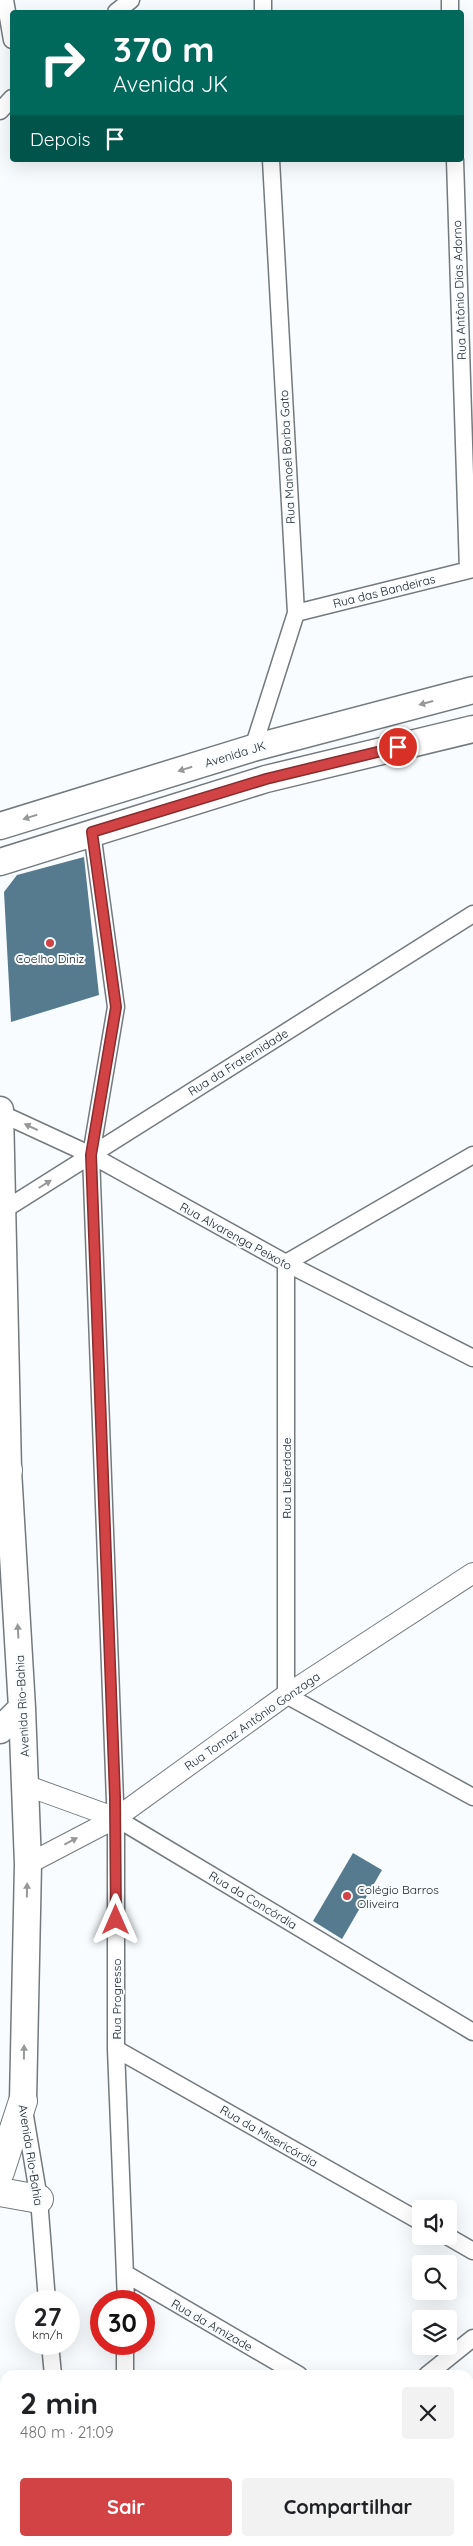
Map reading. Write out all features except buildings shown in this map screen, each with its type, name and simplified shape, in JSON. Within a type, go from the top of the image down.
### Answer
[{"type":"highway","points":[[0,2172],[23,2101]]},
{"type":"highway","points":[[0,2192],[39,2199]]},
{"type":"main road","name":"Avenida JK","points":[[0,826],[253,748],[473,690]]},
{"type":"main road","points":[[0,862],[266,779],[473,729]]},
{"type":"main road","name":"Avenida Rio-Bahia","points":[[0,1111],[4,1210],[5,1482],[22,1708],[28,1864],[23,2101]]},
{"type":"main road","points":[[0,1730],[22,1708]]},
{"type":"street","points":[[5,0],[10,29]]},
{"type":"street","points":[[118,10],[131,0]]},
{"type":"street","points":[[0,111],[10,100]]},
{"type":"street","name":"Rua Manoel Borba Gato","points":[[253,748],[296,613],[271,162]]},
{"type":"street","name":"Rua Antônio Dias Adorno","points":[[455,162],[471,569]]},
{"type":"street","name":"Rua das Bandeiras","points":[[296,613],[471,569]]},
{"type":"street","name":"Rua Progresso","points":[[92,832],[116,1007],[91,1155],[116,1818],[116,2049],[126,2290]]},
{"type":"street","name":"Rua da Fraternidade","points":[[4,1210],[473,914]]},
{"type":"street","name":"Rua Alvarenga Peixoto","points":[[0,1111],[91,1155],[286,1264],[473,1358]]},
{"type":"street","points":[[286,1264],[473,1155]]},
{"type":"street","name":"Rua Liberdade","points":[[286,1264],[286,1695]]},
{"type":"street","name":"Rua Tomaz Antônio Gonzaga","points":[[28,1864],[116,1818],[286,1695],[473,1573]]},
{"type":"street","points":[[286,1695],[473,1797]]},
{"type":"street","name":"Rua da Concórdia","points":[[26,1785],[116,1818],[473,2032]]},
{"type":"street","name":"Rua da Misericórdia","points":[[116,2049],[412,2217]]},
{"type":"street","name":"Avenida Rio-Bahia","points":[[23,2101],[39,2199],[46,2290]]},
{"type":"street","points":[[457,2242],[473,2251]]},
{"type":"street","name":"Rua da Amizade","points":[[126,2274],[290,2370]]},
{"type":"street","points":[[433,2370],[473,2338]]},
{"type":"street","points":[[51,2355],[53,2370]]},
{"type":"street","points":[[125,2355],[125,2370]]},
{"type":"place","name":"Coelho Diniz","points":[[50,943]]},
{"type":"place","name":"Colégio Barros Oliveira","points":[[347,1896]]},
{"type":"route","points":[[116,1920],[115,1797],[91,1155],[116,1007],[92,832],[266,779],[398,747]]}]
